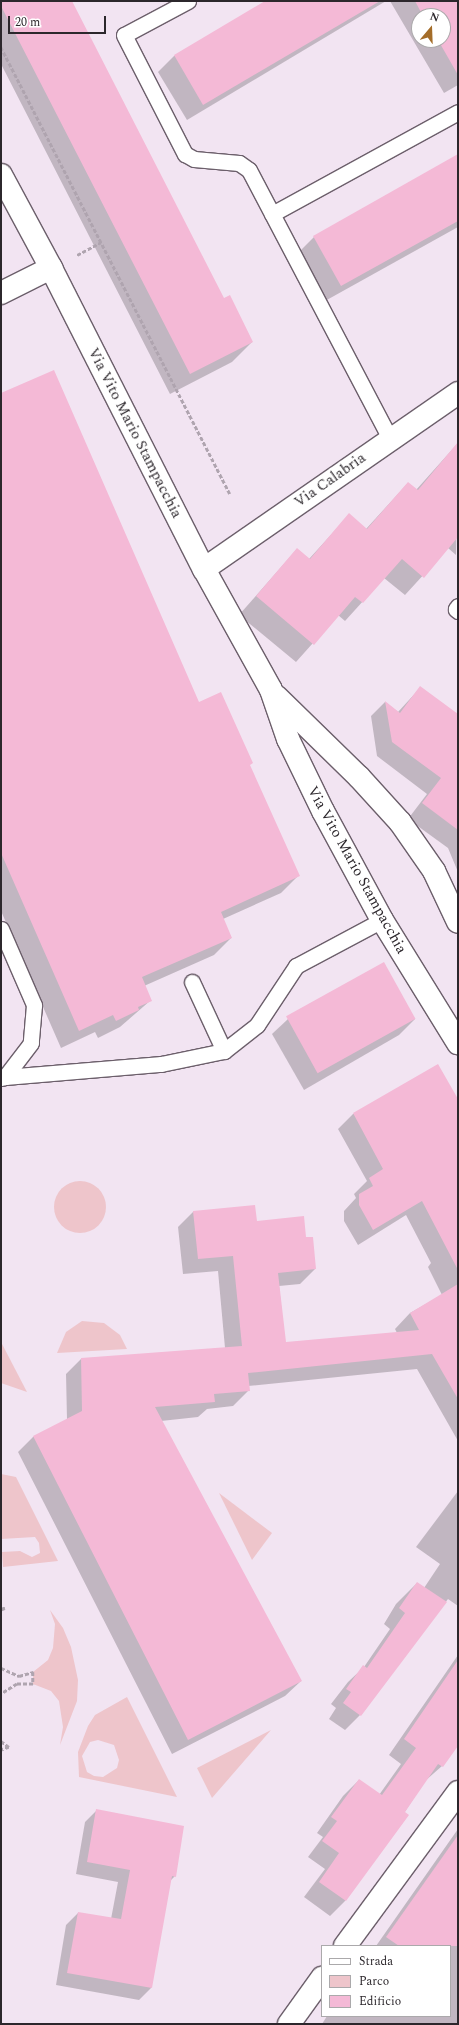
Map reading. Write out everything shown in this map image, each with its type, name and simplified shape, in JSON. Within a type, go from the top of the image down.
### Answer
[{"type":"street","name":"Via Vito Mario Stampacchia","points":[[1,175],[51,268],[204,569],[271,690],[288,740],[323,811],[382,920],[458,1043]]},
{"type":"street","points":[[1,293],[51,268]]},
{"type":"street","name":"Via Calabria","points":[[204,569],[390,438],[458,393]]},
{"type":"street","name":"Via Vito Mario Stampacchia","points":[[271,690],[359,777],[400,822],[434,871],[458,922]]},
{"type":"street","points":[[346,1945],[458,1792]]},
{"type":"street","points":[[298,2021],[321,1980]]},
{"type":"lane","points":[[188,1],[124,35],[185,154],[194,159],[239,163],[249,170],[390,438]]},
{"type":"lane","points":[[272,214],[458,112]]},
{"type":"lane","points":[[458,606],[456,609],[458,611]]},
{"type":"lane","points":[[3,1078],[161,1064],[224,1051],[257,1025],[296,966],[382,920]]},
{"type":"lane","points":[[1,929],[34,1005],[31,1043],[3,1078]]},
{"type":"lane","points":[[192,982],[224,1051]]},
{"type":"path","points":[[1,47],[230,494]]},
{"type":"path","points":[[1,1668],[19,1676],[33,1672],[33,1684],[17,1684],[1,1694]]},
{"type":"path","points":[[1,1741],[9,1747],[1,1750]]},
{"type":"green space","points":[[80,1181],[94,1185],[102,1193],[106,1207],[102,1221],[94,1229],[80,1233],[66,1229],[58,1221],[54,1207],[58,1193],[66,1185]]},
{"type":"green space","points":[[82,1321],[104,1323],[120,1335],[127,1349],[57,1353],[66,1332]]},
{"type":"green space","points":[[1,1342],[27,1392],[1,1383]]},
{"type":"green space","points":[[1,1474],[16,1477],[58,1561],[3,1567],[2,1552],[20,1551],[32,1557],[40,1553],[39,1543],[35,1537],[1,1539]]},
{"type":"green space","points":[[219,1493],[272,1533],[252,1560]]},
{"type":"green space","points":[[50,1610],[63,1628],[71,1647],[78,1680],[77,1701],[60,1745],[63,1727],[59,1701],[51,1691],[33,1684],[33,1672],[48,1660],[53,1648],[55,1624]]},
{"type":"green space","points":[[127,1697],[177,1797],[79,1777],[78,1752],[88,1726],[95,1715]],"holes":[[[98,1740],[114,1745],[119,1760],[117,1768],[103,1777],[94,1776],[87,1772],[82,1756],[90,1742]]]},
{"type":"green space","points":[[271,1730],[212,1798],[197,1768]]},
{"type":"building","points":[[1,1],[72,1],[224,298],[230,295],[253,342],[190,374],[1,6]]},
{"type":"building","points":[[265,1],[380,1],[203,105],[174,55]]},
{"type":"building","points":[[415,1],[458,1],[458,75],[443,48],[451,48],[451,8],[419,8]]},
{"type":"building","points":[[458,154],[458,221],[341,286],[313,236]]},
{"type":"building","points":[[54,370],[199,702],[221,692],[253,763],[250,765],[300,876],[221,912],[232,938],[142,977],[152,1001],[138,1007],[139,1010],[116,1021],[113,1015],[79,1031],[1,853],[1,393]]},
{"type":"building","points":[[458,442],[458,537],[424,578],[402,559],[363,603],[355,597],[314,645],[256,596],[297,548],[310,559],[349,513],[367,529],[408,482],[418,490]]},
{"type":"building","points":[[420,686],[458,714],[458,830],[422,803],[441,778],[392,742],[385,701],[400,713]]},
{"type":"building","points":[[384,962],[416,1019],[318,1073],[286,1016]]},
{"type":"building","points":[[438,1064],[458,1099],[458,1270],[422,1201],[373,1230],[359,1205],[359,1194],[373,1186],[369,1178],[383,1169],[353,1113]]},
{"type":"building","points":[[255,1205],[257,1221],[304,1216],[306,1237],[313,1237],[316,1269],[278,1273],[286,1342],[419,1330],[410,1313],[458,1284],[458,1399],[432,1354],[248,1373],[250,1391],[214,1394],[215,1402],[155,1407],[302,1681],[188,1740],[33,1436],[82,1411],[81,1358],[242,1346],[233,1256],[198,1259],[193,1211]]},
{"type":"building","points":[[417,1582],[447,1602],[361,1716],[343,1703],[351,1692],[346,1689],[363,1665],[367,1668],[405,1613],[399,1608]]},
{"type":"building","points":[[458,1660],[458,1746],[443,1767],[438,1764],[405,1812],[409,1815],[346,1901],[319,1882],[339,1853],[322,1841],[337,1821],[331,1817],[359,1779],[382,1795],[416,1748],[404,1739]]},
{"type":"building","points":[[96,1809],[184,1826],[176,1877],[172,1876],[152,1988],[67,1973],[78,1912],[121,1919],[130,1870],[87,1862]]},
{"type":"building","points":[[458,1835],[458,1946],[398,1945],[386,1937]]}]
